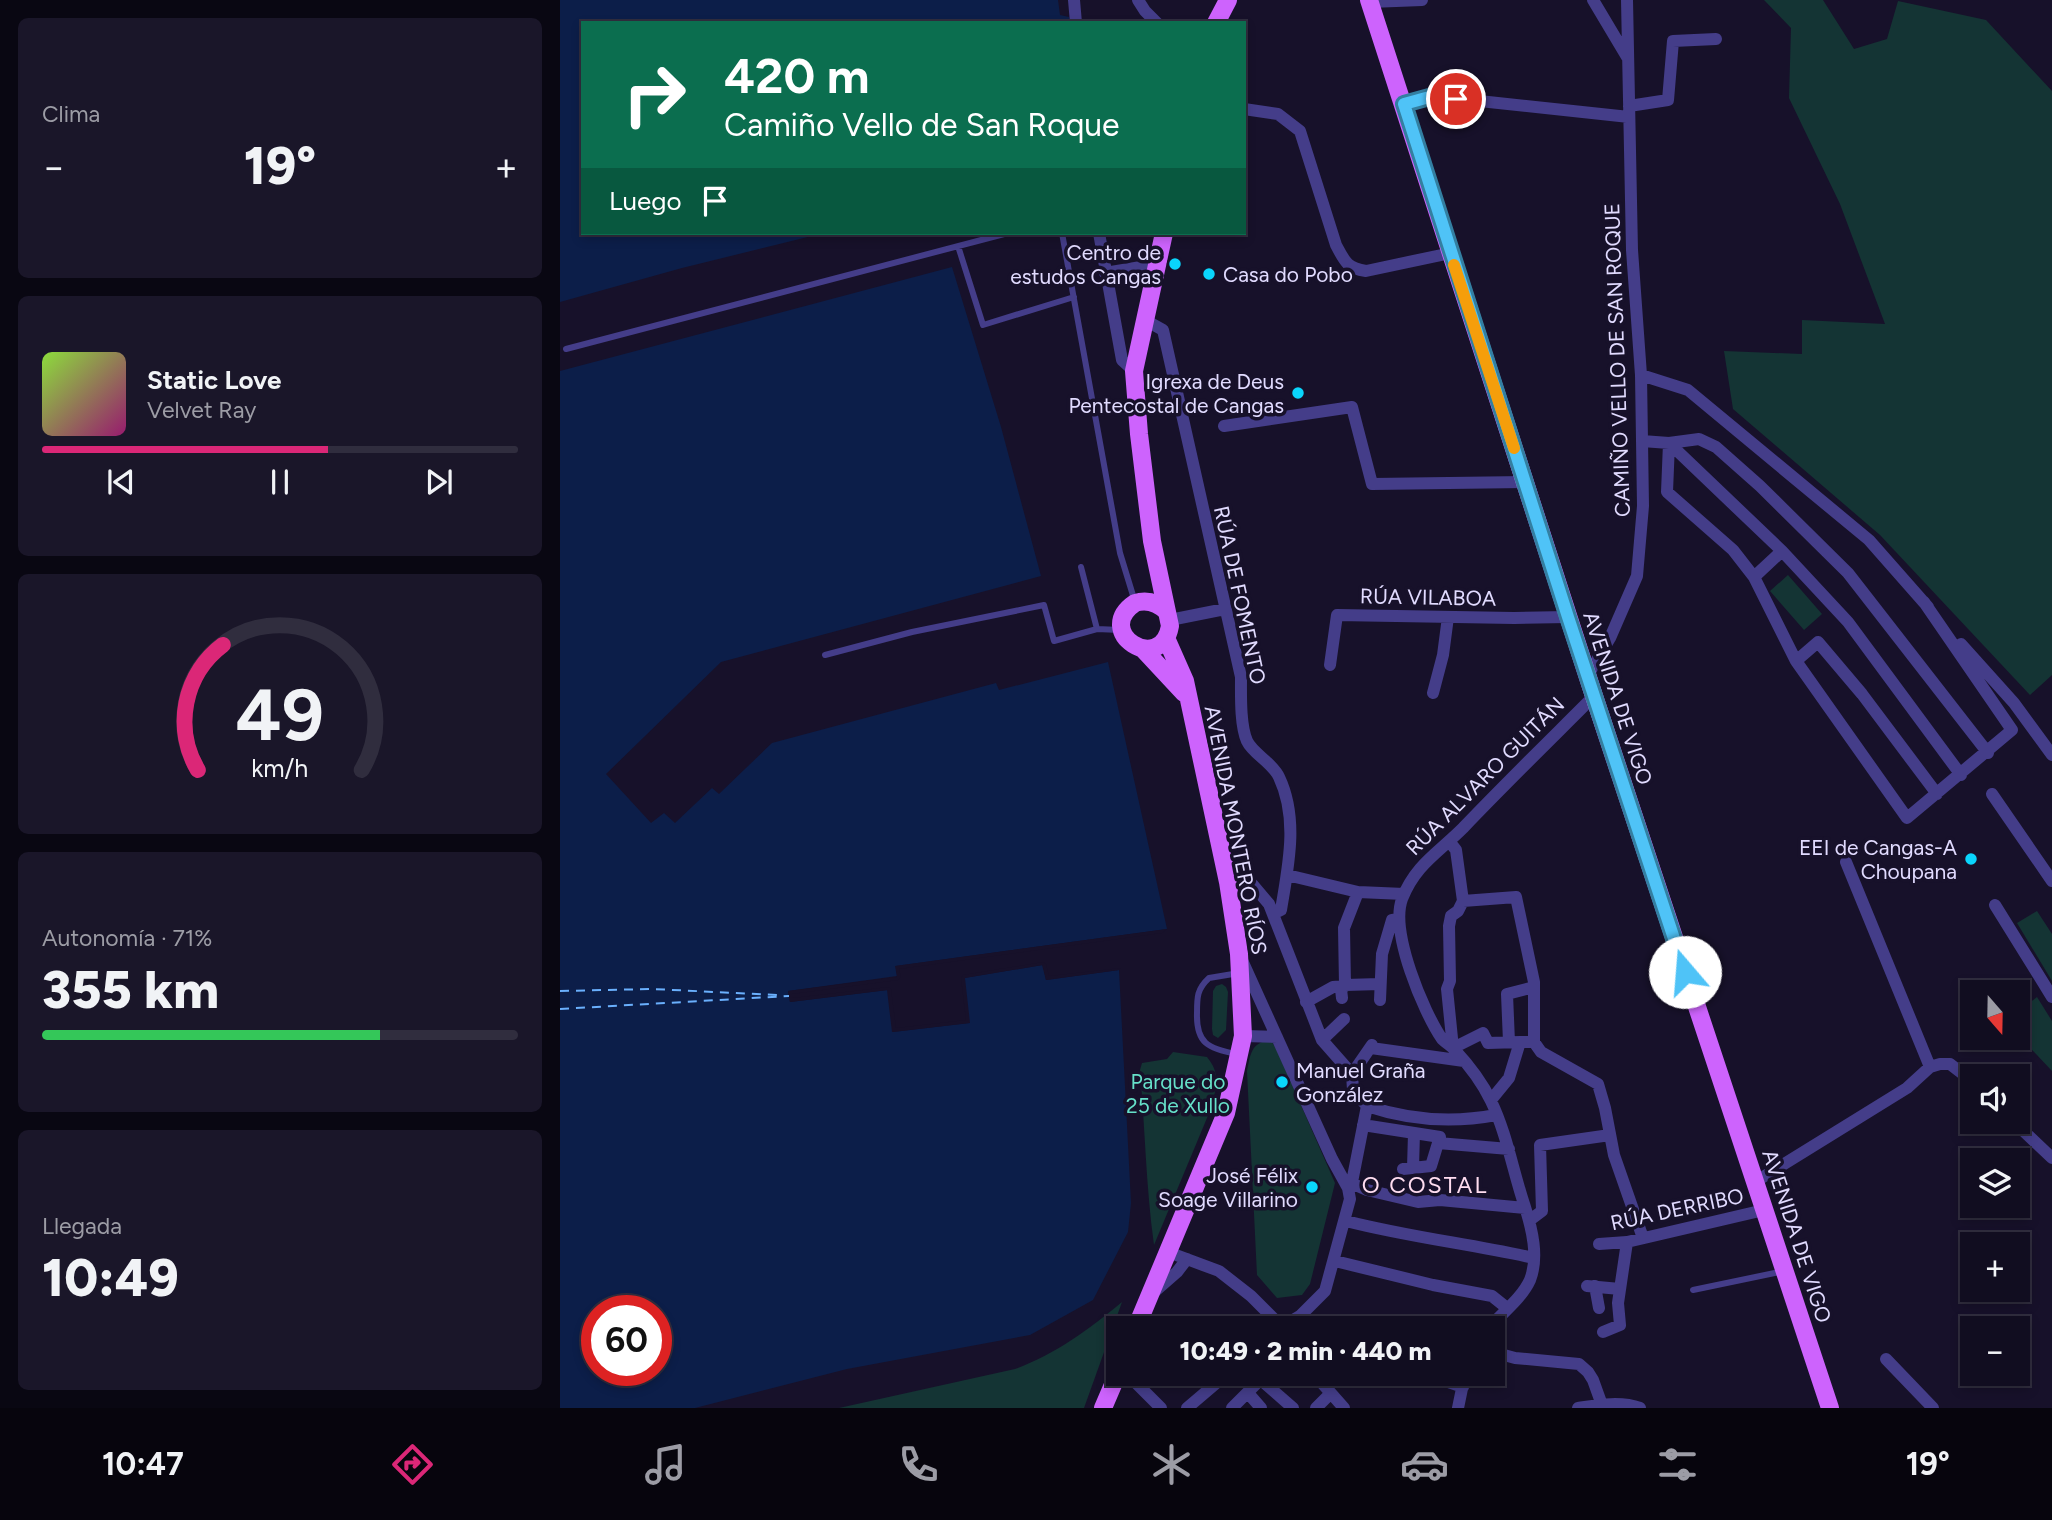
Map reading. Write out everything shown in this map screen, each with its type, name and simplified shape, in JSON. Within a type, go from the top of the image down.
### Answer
[{"type":"main road","points":[[1217,21],[1228,0]]},
{"type":"main road","name":"AVENIDA DE VIGO","points":[[1369,1],[1568,617],[1830,1408]]},
{"type":"main road","points":[[1143,649],[1160,645],[1167,638],[1168,616],[1152,541],[1134,371],[1164,235]]},
{"type":"main road","points":[[1152,541],[1147,589],[1123,617],[1122,630],[1129,643],[1143,649],[1186,696]]},
{"type":"main road","points":[[1138,602],[1151,601],[1160,605],[1168,616]]},
{"type":"main road","name":"AVENIDA MONTERO RÍOS","points":[[1141,1316],[1226,1113],[1242,1045],[1241,972],[1228,883],[1186,696],[1185,681],[1167,638]]},
{"type":"main road","points":[[1103,1408],[1114,1386]]},
{"type":"street","points":[[1074,0],[1076,21]]},
{"type":"street","points":[[1138,0],[1155,21]]},
{"type":"street","points":[[1369,1],[1422,0]]},
{"type":"street","points":[[1593,0],[1628,59]]},
{"type":"street","name":"CAMIÑO VELLO DE SAN ROQUE","points":[[1588,675],[1610,638],[1637,576],[1643,506],[1641,375],[1632,250],[1627,0]]},
{"type":"street","points":[[1404,104],[1433,96],[1548,108],[1629,111],[1668,100],[1673,41],[1716,39]]},
{"type":"street","points":[[1246,109],[1278,114],[1300,131],[1336,245],[1344,261],[1353,269],[1366,271],[1451,253]]},
{"type":"street","points":[[1099,235],[1122,360],[1134,371]]},
{"type":"street","points":[[1105,273],[1159,264]]},
{"type":"street","name":"RÚA DE FOMENTO","points":[[1145,320],[1163,331],[1241,677],[1241,706],[1247,742],[1279,775],[1291,817],[1287,875],[1281,910],[1273,914]]},
{"type":"street","points":[[1641,375],[1688,390],[1869,540],[2014,703],[2052,755]]},
{"type":"street","points":[[1224,426],[1352,407],[1372,484],[1525,482]]},
{"type":"street","points":[[1642,441],[1669,443],[1699,439],[1716,447],[1803,527],[1872,601],[1988,753]]},
{"type":"street","points":[[1669,443],[1667,492],[1733,550],[1754,578],[1796,661],[1907,818],[1988,753],[2012,730],[1924,603]]},
{"type":"street","points":[[1669,443],[1782,551],[1848,622],[1961,775]]},
{"type":"street","points":[[1754,578],[1782,551]]},
{"type":"street","points":[[1168,616],[1225,609]]},
{"type":"street","name":"RÚA VILABOA","points":[[1329,665],[1337,615],[1568,617]]},
{"type":"street","points":[[1433,693],[1443,655],[1448,617]]},
{"type":"street","points":[[1796,661],[1818,642],[1862,694],[1937,794]]},
{"type":"street","name":"RÚA ALVARO GUITÁN","points":[[1406,890],[1422,864],[1449,841],[1594,696]]},
{"type":"street","points":[[1992,794],[2052,881]]},
{"type":"street","points":[[1449,841],[1456,850],[1463,901],[1458,911],[1451,916],[1449,926],[1450,981],[1447,989],[1453,1048]]},
{"type":"street","points":[[1846,862],[1930,1067]]},
{"type":"street","points":[[1287,875],[1358,892],[1406,890],[1399,919],[1407,958],[1423,1007],[1441,1037],[1464,1061],[1491,1100],[1509,1149],[1527,1214],[1534,1258],[1530,1279],[1522,1293],[1500,1316]]},
{"type":"street","points":[[1228,883],[1252,884],[1269,904],[1322,1040],[1352,1074],[1353,1090],[1367,1106],[1397,1115],[1465,1121],[1496,1115]]},
{"type":"street","points":[[1344,990],[1344,928],[1358,892]]},
{"type":"street","points":[[1463,901],[1516,897],[1534,987],[1534,1041],[1541,1052],[1598,1084],[1614,1155],[1643,1238]]},
{"type":"street","points":[[1995,905],[2052,997]]},
{"type":"street","points":[[1380,1000],[1382,954],[1392,920],[1399,919]]},
{"type":"street","points":[[1239,954],[1332,1159],[1348,1181],[1367,1189],[1418,1202],[1440,1200],[1527,1214],[1542,1210],[1540,1145],[1610,1135]]},
{"type":"street","points":[[1306,1002],[1333,987],[1344,990],[1380,984]]},
{"type":"street","points":[[1491,1100],[1509,1077],[1515,1042],[1507,994],[1534,987]]},
{"type":"street","points":[[1322,1040],[1344,1018]]},
{"type":"street","points":[[1453,1048],[1483,1033],[1488,1043],[1534,1041]]},
{"type":"street","points":[[1242,1045],[1277,1037]]},
{"type":"street","points":[[1352,1074],[1372,1046],[1464,1061]]},
{"type":"street","points":[[1755,1182],[1907,1088],[1930,1067],[1950,1064],[1960,1072]]},
{"type":"street","points":[[1300,1316],[1325,1291],[1335,1261],[1350,1199],[1348,1181],[1367,1106]]},
{"type":"street","points":[[1413,1133],[1408,1168],[1431,1166],[1448,1119]]},
{"type":"street","points":[[1363,1125],[1440,1137],[1441,1143]]},
{"type":"street","points":[[2026,1134],[2048,1155],[2052,1140]]},
{"type":"street","points":[[1441,1143],[1509,1149]]},
{"type":"street","name":"RÚA DERRIBO","points":[[1598,1244],[1627,1242],[1764,1210]]},
{"type":"street","points":[[1346,1221],[1388,1232],[1479,1246],[1534,1258]]},
{"type":"street","points":[[1603,1332],[1620,1325],[1618,1303],[1627,1242]]},
{"type":"street","points":[[1168,1252],[1219,1271],[1238,1284],[1269,1316]]},
{"type":"street","points":[[1150,1295],[1177,1272],[1187,1259]]},
{"type":"street","points":[[1335,1261],[1433,1285],[1492,1296],[1507,1308]]},
{"type":"street","points":[[1599,1308],[1591,1286],[1620,1289]]},
{"type":"street","points":[[1505,1355],[1579,1364],[1593,1380],[1602,1405]]},
{"type":"street","points":[[1886,1359],[1933,1408]]},
{"type":"street","points":[[1139,1386],[1161,1408]]},
{"type":"street","points":[[1187,1408],[1213,1386]]},
{"type":"street","points":[[1232,1408],[1256,1386]]},
{"type":"street","points":[[1272,1386],[1293,1408]]},
{"type":"street","points":[[1324,1386],[1344,1408]]},
{"type":"street","points":[[1458,1408],[1463,1387],[1460,1386]]},
{"type":"street","points":[[1248,1394],[1261,1408]]},
{"type":"street","points":[[1316,1408],[1330,1394]]},
{"type":"street","points":[[1578,1408],[1602,1405],[1634,1407]]},
{"type":"lane","points":[[566,349],[1000,235]]},
{"type":"lane","points":[[1062,235],[1120,553],[1138,602]]},
{"type":"lane","points":[[958,246],[983,325],[1074,298]]},
{"type":"lane","points":[[1081,567],[1097,629]]},
{"type":"lane","points":[[825,655],[912,632],[1044,605],[1054,641],[1097,629],[1122,630]]},
{"type":"lane","points":[[1241,972],[1209,978],[1203,984],[1197,992],[1197,1029],[1201,1038],[1209,1045],[1223,1051],[1242,1045]]},
{"type":"lane","points":[[1693,1290],[1784,1271]]},
{"type":"green space","points":[[1764,0],[1823,0],[1854,49],[1887,39],[1898,1],[1986,20],[2052,91],[2052,675],[2030,695],[1880,535],[1733,409],[1724,351],[1802,354],[1802,320],[1885,324],[1840,204],[1789,98],[1791,28]]},
{"type":"green space","points":[[1788,575],[1822,614],[1804,630],[1770,591]]},
{"type":"green space","points":[[2037,911],[2052,934],[2052,981],[2017,923]]},
{"type":"green space","points":[[1222,984],[1228,992],[1226,1030],[1218,1038],[1213,1035],[1212,1029],[1213,991],[1216,986]]},
{"type":"green space","points":[[2037,997],[2052,1021],[2052,1071],[2030,1048],[2030,1003]]},
{"type":"green space","points":[[1265,1041],[1272,1042],[1276,1048],[1335,1183],[1310,1284],[1302,1295],[1277,1298],[1257,1275],[1247,1071],[1254,1049]]},
{"type":"green space","name":"Parque do 25 de Xullo","points":[[1173,1052],[1207,1057],[1216,1075],[1216,1086],[1212,1106],[1154,1245],[1140,1070],[1142,1063],[1167,1059]]},
{"type":"green space","points":[[1122,1302],[1117,1316],[1106,1316],[1106,1347],[1084,1408],[839,1408],[1015,1369],[1044,1356],[1097,1322]]},
{"type":"water","points":[[560,0],[1058,0],[1060,15],[1069,17],[1069,21],[581,21],[581,235],[816,235],[560,302]]},
{"type":"water","points":[[952,267],[1001,427],[1041,576],[721,662],[606,774],[651,823],[664,813],[675,823],[712,788],[719,794],[772,743],[996,683],[999,690],[1108,662],[1167,929],[896,966],[897,976],[788,991],[790,1002],[888,990],[893,1032],[969,1023],[964,978],[1043,965],[1046,980],[1119,970],[1131,1203],[1128,1232],[1093,1300],[1030,1335],[847,1369],[695,1408],[560,1408],[560,371]]},
{"type":"pier","points":[[1167,929],[1162,933],[899,969],[901,977],[898,980],[792,994],[792,998],[889,987],[896,1028],[966,1020],[961,978],[963,975],[1043,962],[1049,976],[1121,968],[1046,980],[1042,965],[965,978],[970,1023],[892,1032],[887,990],[790,1002],[788,991],[897,977],[895,966]]},
{"type":"ferry route","points":[[560,991],[653,989],[777,995]]},
{"type":"ferry route","points":[[560,1009],[789,996]]},
{"type":"slow traffic","points":[[1454,265],[1514,448]]},
{"type":"place","name":"Centro de estudos Cangas","points":[[1175,264]]},
{"type":"place","name":"Casa do Pobo","points":[[1209,274]]},
{"type":"place","name":"Igrexa de Deus Pentecostal de Cangas","points":[[1298,393]]},
{"type":"place","name":"EEI de Cangas-A Choupana","points":[[1971,859]]},
{"type":"place","name":"Manuel Graña González","points":[[1282,1082]]},
{"type":"place","name":"José Félix Soage Villarino","points":[[1312,1187]]},
{"type":"district","name":"O COSTAL","points":[[1425,1185]]},
{"type":"route","points":[[1456,99],[1433,96],[1404,104],[1685,972]]}]
